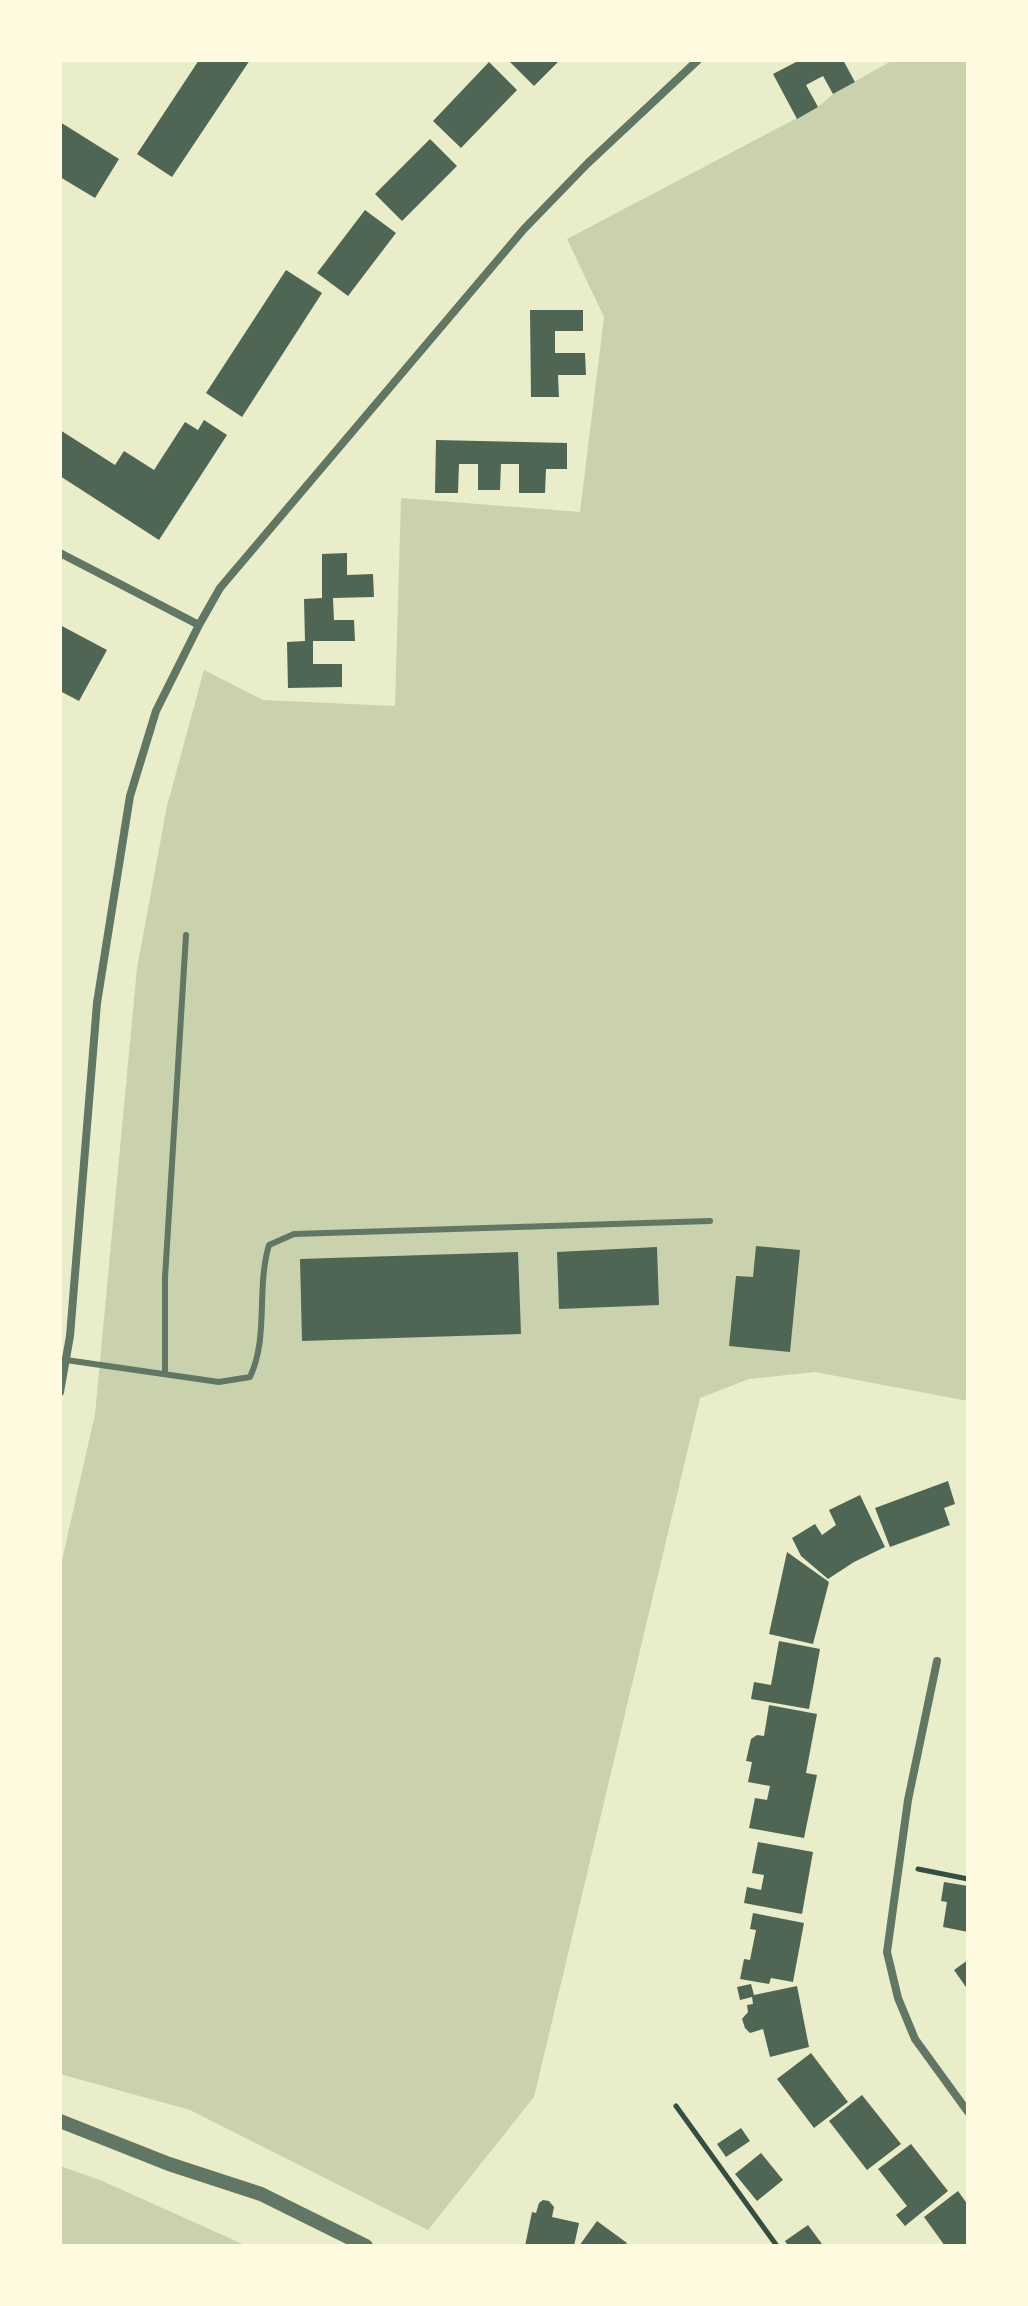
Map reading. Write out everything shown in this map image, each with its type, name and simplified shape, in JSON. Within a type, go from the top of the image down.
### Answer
[{"type":"street","points":[[60,1392],[72,1321],[97,1003],[130,796],[156,711],[220,588],[524,229],[588,163],[698,60]]},
{"type":"street","points":[[60,553],[199,625]]},
{"type":"street","points":[[937,1661],[908,1800],[887,1952],[898,1998],[915,2039],[968,2112]]},
{"type":"street","points":[[60,2121],[169,2164],[261,2194],[366,2246]]},
{"type":"lane","points":[[165,1374],[165,1278],[186,935]]},
{"type":"lane","points":[[66,1360],[219,1382],[250,1377],[259,1358],[262,1267],[269,1245],[294,1234],[710,1221]]},
{"type":"path","points":[[898,1865],[968,1879]]},
{"type":"path","points":[[676,2106],[777,2246]]},
{"type":"green space","points":[[893,60],[968,60],[968,1401],[815,1372],[749,1379],[700,1398],[534,2097],[428,2230],[190,2110],[60,2074],[60,1569],[95,1414],[137,968],[167,806],[204,670],[263,700],[395,706],[401,498],[580,512],[604,317],[567,239],[818,107],[833,94]]},
{"type":"green space","points":[[60,2166],[100,2180],[247,2246],[60,2246]]},
{"type":"building","points":[[199,60],[250,60],[172,177],[137,154]]},
{"type":"building","points":[[508,60],[560,60],[534,86]]},
{"type":"building","points":[[800,60],[843,60],[855,82],[833,94],[823,76],[806,85],[818,107],[797,119],[773,74]]},
{"type":"building","points":[[489,62],[517,90],[461,148],[433,121]]},
{"type":"building","points":[[60,122],[119,159],[95,198],[60,177]]},
{"type":"building","points":[[430,139],[457,166],[402,221],[375,194]]},
{"type":"building","points":[[365,210],[396,233],[348,296],[317,273]]},
{"type":"building","points":[[286,270],[322,293],[242,417],[206,393]]},
{"type":"building","points":[[530,310],[583,310],[583,331],[555,331],[555,353],[585,353],[586,375],[558,375],[559,397],[531,397]]},
{"type":"building","points":[[204,420],[227,435],[159,540],[60,476],[60,430],[115,465],[124,451],[154,470],[185,422],[198,430]]},
{"type":"building","points":[[436,440],[567,443],[567,469],[546,469],[545,493],[519,493],[519,464],[501,464],[500,490],[478,490],[478,464],[459,464],[458,493],[435,493]]},
{"type":"building","points":[[347,553],[347,575],[373,574],[374,597],[333,598],[334,620],[354,620],[355,641],[313,641],[313,664],[342,664],[342,687],[288,688],[287,642],[305,641],[304,599],[322,598],[322,554]]},
{"type":"building","points":[[60,625],[107,650],[79,701],[60,691]]},
{"type":"building","points":[[756,1246],[800,1250],[790,1352],[729,1346],[736,1276],[753,1277]]},
{"type":"building","points":[[657,1247],[659,1305],[559,1309],[557,1252]]},
{"type":"building","points":[[518,1252],[521,1334],[302,1341],[300,1259]]},
{"type":"building","points":[[948,1481],[955,1504],[944,1508],[950,1525],[890,1547],[875,1508]]},
{"type":"building","points":[[860,1495],[885,1547],[828,1579],[801,1556],[792,1538],[815,1524],[822,1535],[836,1525],[829,1510]]},
{"type":"building","points":[[787,1552],[829,1582],[813,1644],[769,1634]]},
{"type":"building","points":[[779,1641],[820,1649],[809,1709],[751,1699],[754,1682],[771,1685]]},
{"type":"building","points":[[769,1705],[817,1714],[806,1773],[817,1775],[804,1838],[749,1828],[755,1798],[767,1800],[770,1786],[748,1782],[752,1762],[746,1761],[751,1739],[757,1735],[764,1736]]},
{"type":"building","points":[[758,1842],[813,1852],[802,1914],[744,1903],[747,1887],[761,1890],[764,1875],[752,1873]]},
{"type":"building","points":[[944,1882],[968,1886],[968,1932],[943,1927],[947,1902],[941,1901]]},
{"type":"building","points":[[753,1913],[804,1923],[793,1982],[771,1978],[769,1984],[740,1979],[744,1959],[750,1960],[756,1930],[750,1929]]},
{"type":"building","points":[[968,1960],[968,1990],[954,1970]]},
{"type":"building","points":[[751,1984],[754,1995],[797,1986],[809,2047],[770,2057],[763,2029],[750,2033],[742,2019],[748,2012],[747,2005],[753,2004],[752,1997],[740,2000],[737,1987]]},
{"type":"building","points":[[811,2053],[848,2102],[814,2128],[777,2079]]},
{"type":"building","points":[[862,2095],[901,2144],[867,2170],[829,2121]]},
{"type":"building","points":[[741,2128],[750,2141],[726,2157],[717,2144]]},
{"type":"building","points":[[911,2144],[948,2191],[905,2226],[896,2215],[907,2206],[878,2169]]},
{"type":"building","points":[[761,2153],[783,2180],[757,2201],[735,2174]]},
{"type":"building","points":[[958,2191],[968,2205],[968,2246],[945,2246],[924,2217]]},
{"type":"building","points":[[543,2200],[554,2207],[552,2217],[579,2223],[574,2246],[525,2246],[532,2212],[536,2213]]},
{"type":"building","points":[[597,2221],[627,2243],[625,2246],[579,2246]]},
{"type":"building","points":[[808,2225],[822,2244],[788,2246],[785,2241]]}]
